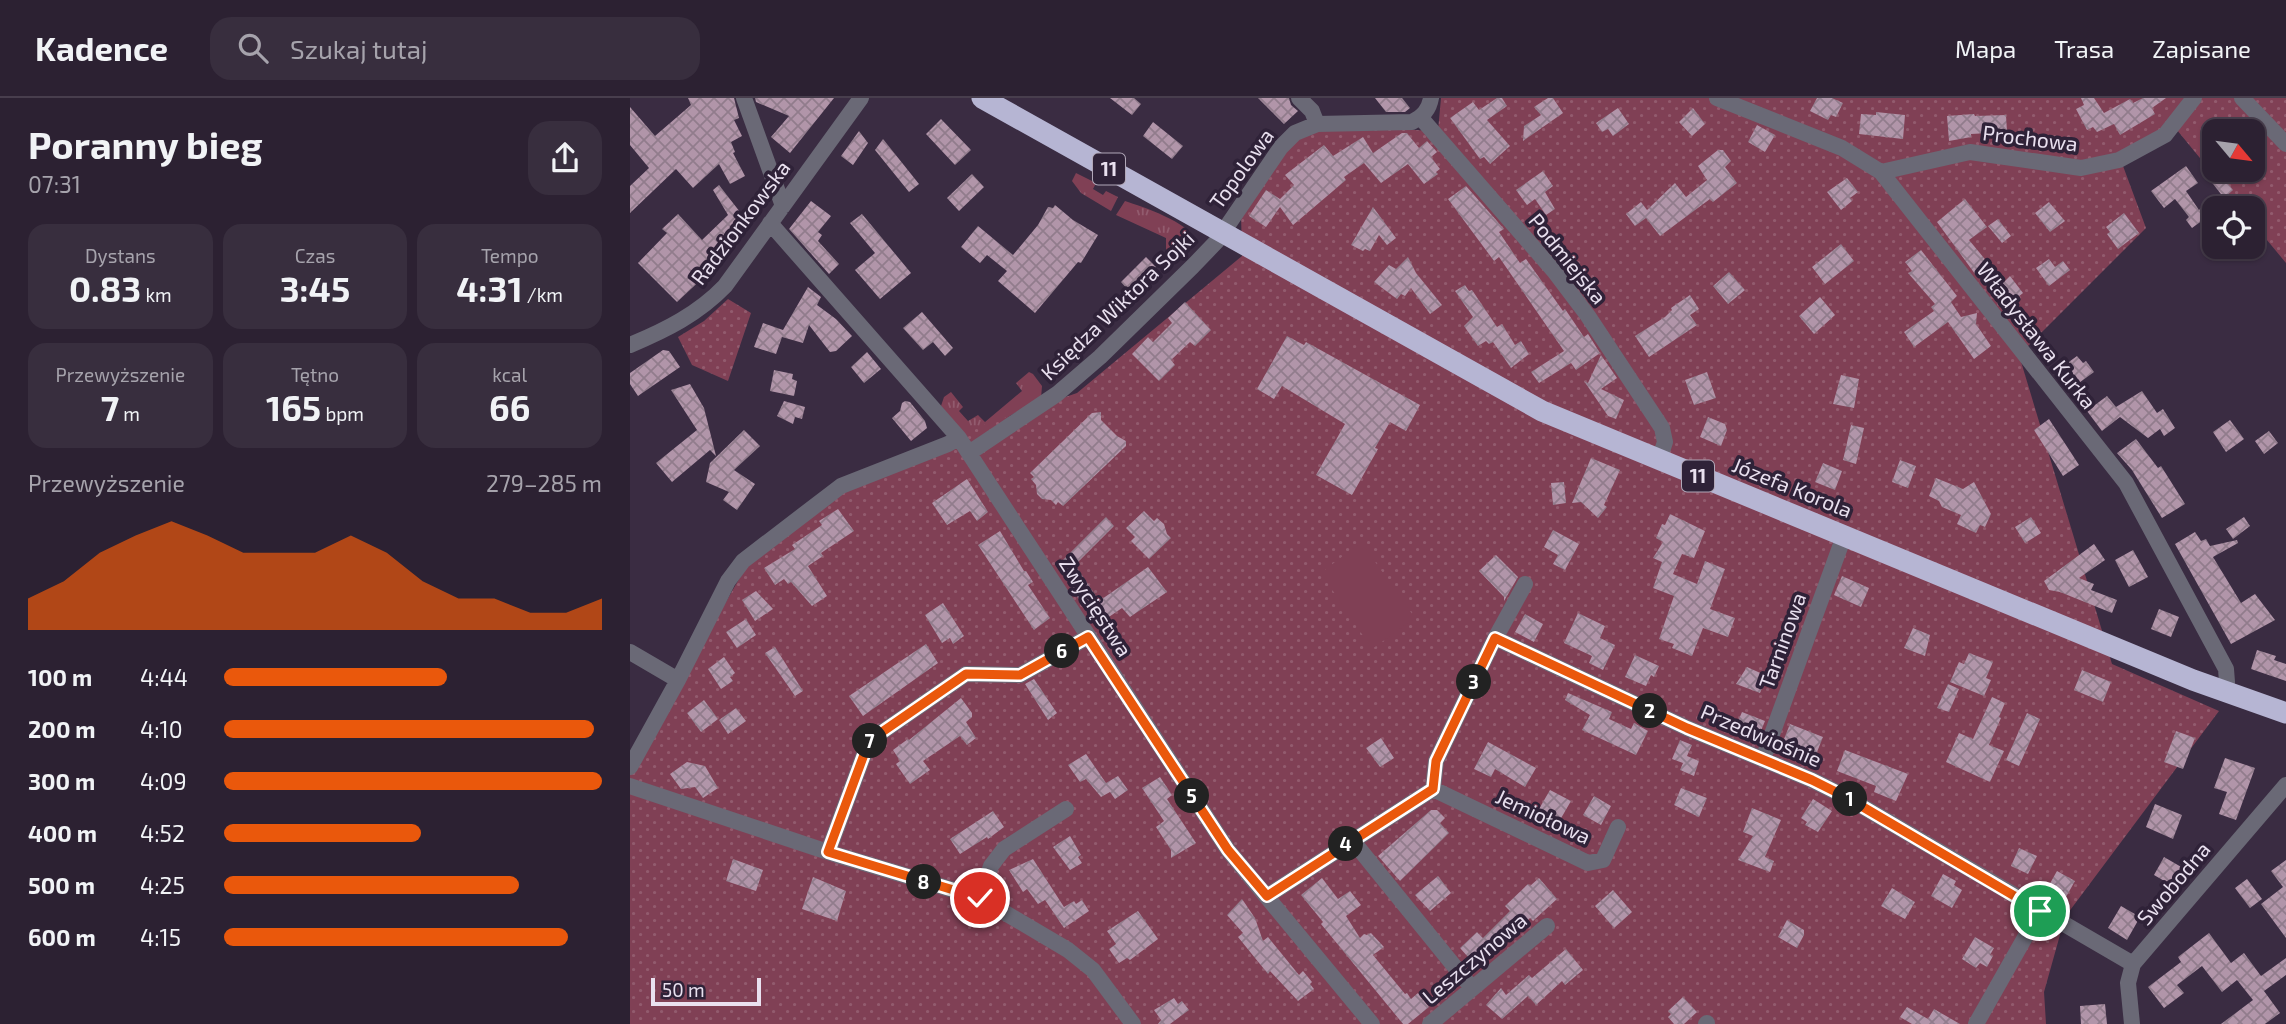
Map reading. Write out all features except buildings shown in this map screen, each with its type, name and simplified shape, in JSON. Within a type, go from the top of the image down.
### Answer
[{"type":"highway","name":"11","points":[[982,98],[1222,233]]},
{"type":"highway","name":"Józefa Korola","points":[[1222,233],[1542,411],[2223,692],[2286,713]]},
{"type":"street","points":[[744,98],[783,206]]},
{"type":"street","name":"Radzionkowska","points":[[630,345],[665,331],[712,299],[739,267],[861,98]]},
{"type":"street","points":[[1300,98],[1312,111],[1317,124]]},
{"type":"street","points":[[1427,108],[1447,98]]},
{"type":"street","name":"Władysława Kurka","points":[[1717,98],[1842,148],[1881,172],[2126,483],[2226,669],[2227,682],[2223,692]]},
{"type":"street","name":"Prochowa","points":[[1881,172],[1970,152],[2081,168],[2119,160],[2165,135],[2194,98]]},
{"type":"street","points":[[2242,98],[2286,144]]},
{"type":"street","name":"Topolowa","points":[[1222,233],[1281,147],[1295,133],[1317,124],[1404,124],[1427,108]]},
{"type":"street","name":"Podmiejska","points":[[1427,108],[1588,316],[1662,428],[1665,442],[1659,460]]},
{"type":"street","name":"Zwycięstwa","points":[[770,223],[959,438],[1228,850],[1373,1024]]},
{"type":"street","name":"Księdza Wiktora Sojki","points":[[970,453],[1058,394],[1193,266],[1222,233]]},
{"type":"street","points":[[630,767],[729,582],[743,561],[841,486],[959,438]]},
{"type":"street","name":"Tarninowa","points":[[1763,759],[1844,536]]},
{"type":"street","points":[[1267,896],[1433,789],[1436,761],[1502,641],[1525,584]]},
{"type":"street","points":[[828,852],[869,741],[966,674],[1020,675],[1088,637]]},
{"type":"street","name":"Przedwiośnie","points":[[1502,641],[1687,728],[1846,797],[2133,964]]},
{"type":"street","points":[[630,652],[678,680]]},
{"type":"street","name":"Swobodna","points":[[2133,964],[2286,785]]},
{"type":"street","points":[[630,786],[828,852],[980,898],[1068,950],[1093,970],[1133,1024]]},
{"type":"street","name":"Jemiołowa","points":[[1433,789],[1588,863],[1603,860],[1618,827]]},
{"type":"street","points":[[980,898],[991,866],[1004,849],[1066,809]]},
{"type":"street","points":[[1352,840],[1472,988]]},
{"type":"street","points":[[1976,1024],[2040,911]]},
{"type":"street","name":"Leszczynowa","points":[[1430,1024],[1547,926]]},
{"type":"street","points":[[2132,1024],[2128,984],[2133,964]]},
{"type":"green space","points":[[1441,98],[2286,98],[2286,263],[2265,238],[2265,196],[2231,196],[2220,182],[2265,182],[2265,119],[2202,119],[2202,161],[2172,124],[2123,166],[2146,228],[2019,355],[2112,664],[2219,711],[2065,917],[2044,992],[2046,1024],[630,1024],[630,770],[747,565],[803,512],[949,437],[1077,393],[1242,256],[1241,213],[1301,132],[1345,127],[1438,131]]},
{"type":"green space","points":[[1076,173],[1096,183],[1093,189],[1103,195],[1106,191],[1118,197],[1111,211],[1081,193],[1072,181]]},
{"type":"green space","points":[[1125,201],[1165,216],[1184,228],[1196,241],[1193,247],[1166,269],[1166,238],[1116,215]]},
{"type":"green space","points":[[728,299],[751,313],[728,381],[692,365],[678,337],[704,321]]},
{"type":"green space","points":[[1029,372],[1042,386],[1041,398],[973,437],[962,431],[941,406],[944,397],[951,392],[963,407],[959,411],[968,421],[978,415],[985,422],[1022,391],[1016,383]]},
{"type":"green space","points":[[1361,542],[1415,618],[1372,649],[1321,573]]},
{"type":"route","points":[[980,898],[828,852],[869,741],[966,674],[1020,675],[1088,637],[1228,850],[1267,896],[1433,789],[1436,761],[1495,638],[1687,728],[1846,797],[2040,911]]}]
